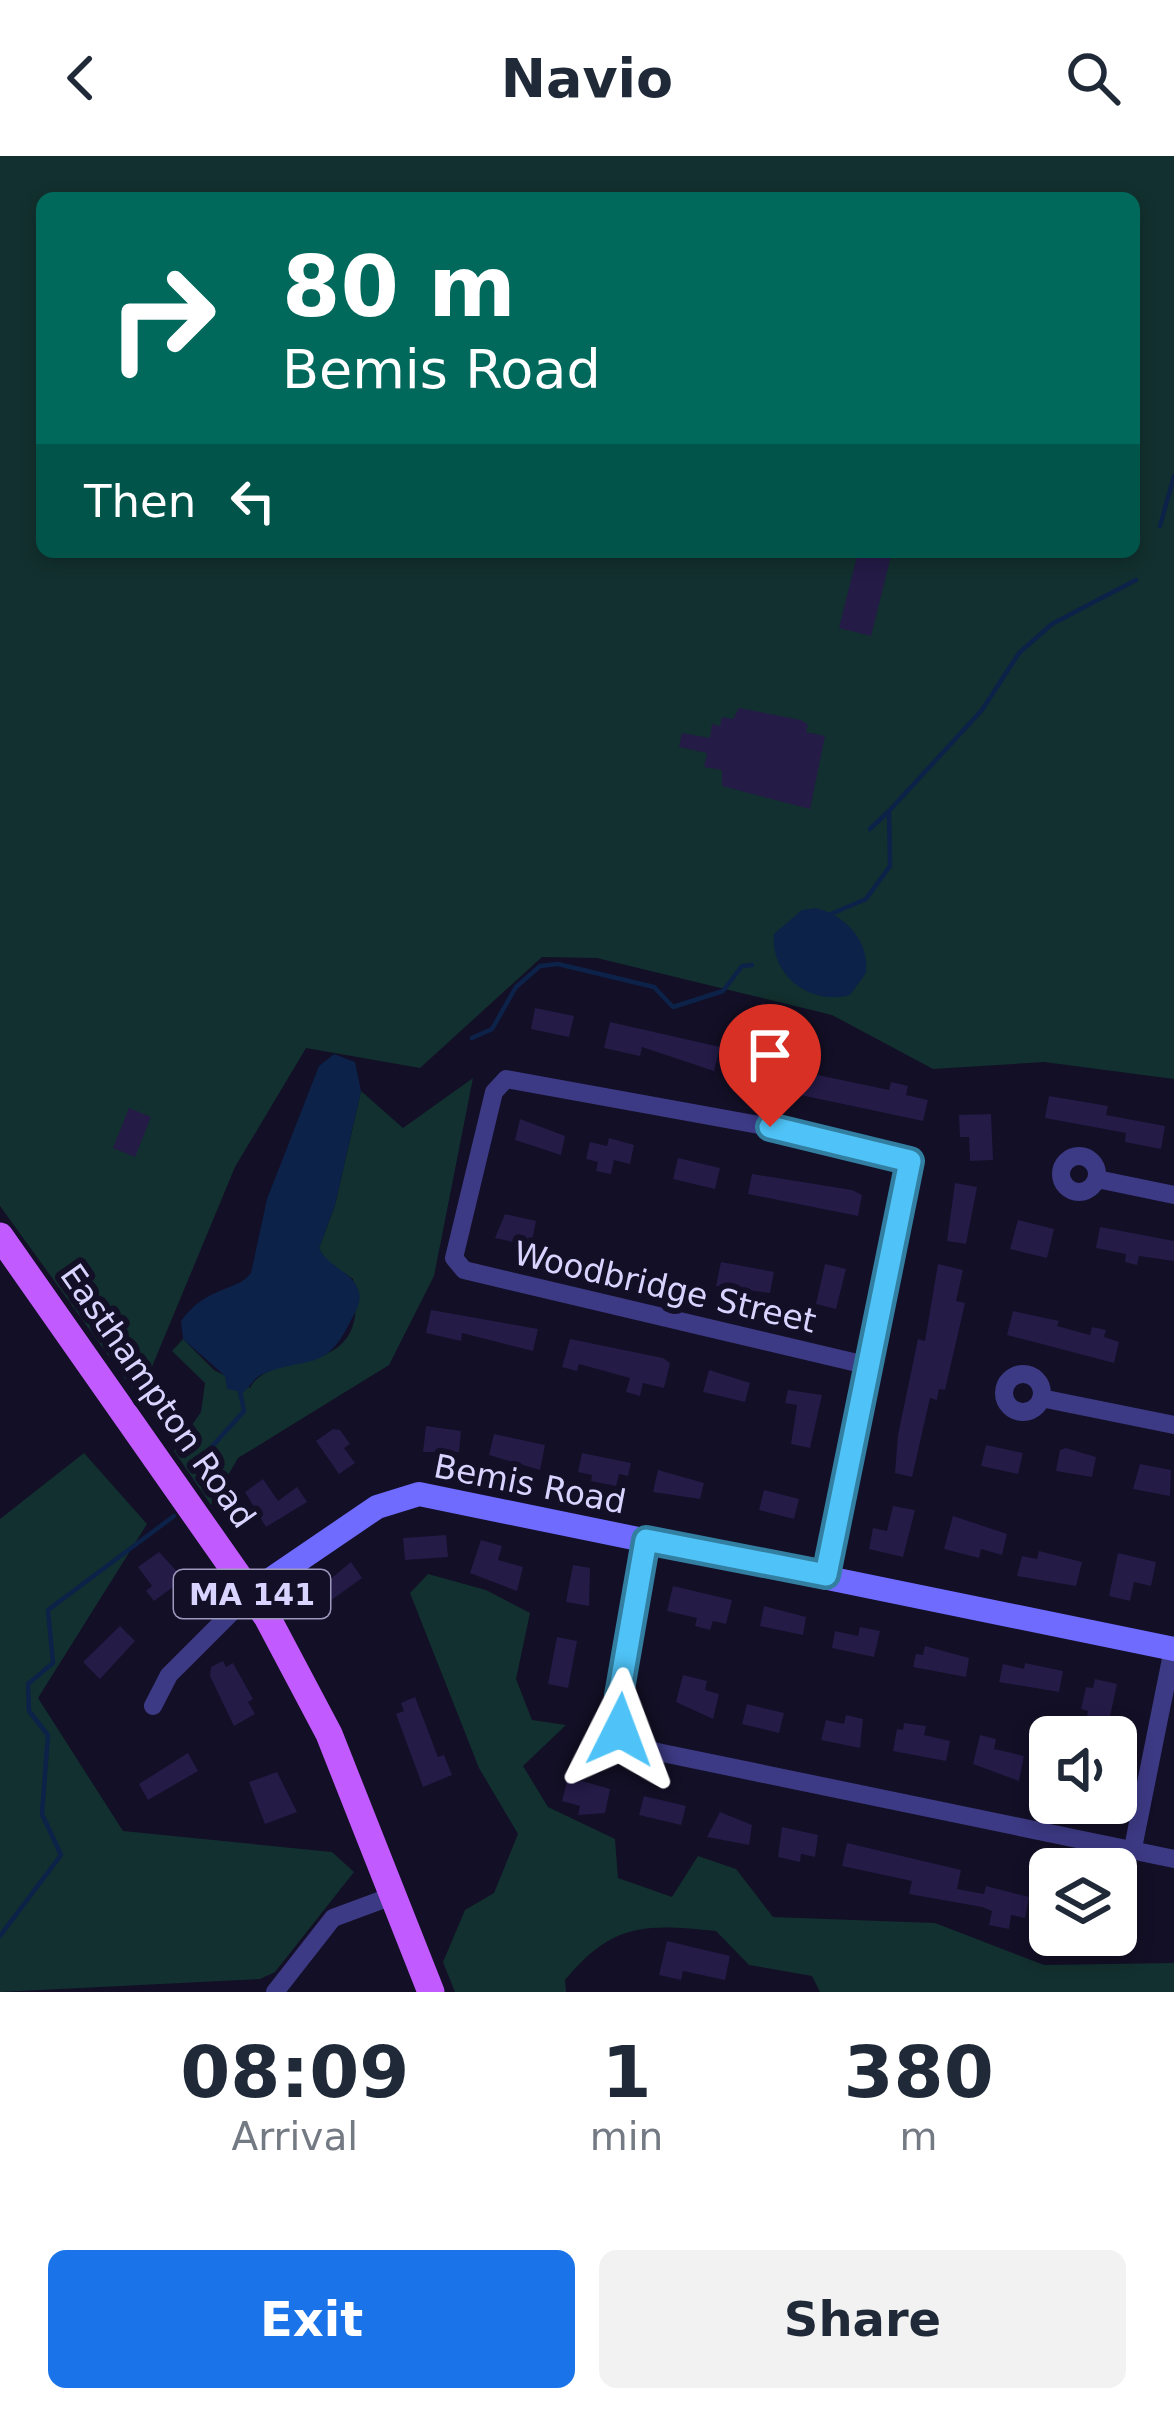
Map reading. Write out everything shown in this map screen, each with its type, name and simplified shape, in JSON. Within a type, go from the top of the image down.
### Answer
[{"type":"main road","name":"Easthampton Road","points":[[0,1236],[251,1592],[329,1734],[431,1992]]},
{"type":"street","name":"Woodbridge Street","points":[[504,1081],[581,1089],[910,1161],[870,1366],[464,1270],[455,1254],[494,1092],[504,1081]]},
{"type":"street","points":[[1097,1179],[1174,1195]]},
{"type":"street","points":[[826,1575],[870,1366]]},
{"type":"street","points":[[1041,1399],[1174,1425]]},
{"type":"street","name":"Bemis Road","points":[[251,1592],[377,1507],[419,1494],[1173,1649]]},
{"type":"street","points":[[646,1540],[619,1695],[620,1730],[629,1740],[677,1756],[1133,1848],[1173,1649]]},
{"type":"street","points":[[154,1706],[169,1675],[251,1592]]},
{"type":"street","points":[[1137,1849],[1174,1859]]},
{"type":"street","points":[[275,1992],[333,1918],[395,1895]]},
{"type":"green space","points":[[0,156],[1174,156],[1174,1079],[1044,1062],[933,1069],[832,1015],[597,958],[542,957],[420,1068],[306,1048],[235,1167],[139,1398],[0,1206]]},
{"type":"green space","points":[[473,1078],[434,1276],[389,1365],[238,1458],[211,1505],[174,1451],[201,1412],[205,1383],[172,1351],[183,1339],[214,1370],[250,1388],[278,1368],[335,1349],[349,1335],[355,1312],[353,1279],[325,1260],[319,1248],[335,1205],[361,1091],[403,1128]]},
{"type":"green space","points":[[84,1453],[147,1524],[38,1698],[123,1831],[332,1852],[354,1872],[275,1972],[260,1979],[0,1992],[0,1519]]},
{"type":"green space","points":[[428,1574],[486,1590],[530,1613],[516,1679],[532,1720],[566,1725],[523,1766],[548,1807],[615,1839],[618,1878],[672,1897],[698,1856],[736,1869],[773,1917],[935,1923],[1044,1965],[1174,1963],[1174,1992],[820,1992],[812,1976],[749,1965],[716,1931],[650,1928],[615,1937],[599,1947],[565,1980],[566,1992],[455,1992],[443,1962],[465,1910],[494,1893],[518,1834],[479,1768],[410,1593]]},
{"type":"water","points":[[816,908],[846,923],[864,950],[866,973],[850,995],[821,996],[807,991],[795,984],[779,962],[774,934],[802,910]]},
{"type":"water","points":[[334,1054],[355,1062],[361,1091],[335,1205],[319,1248],[355,1283],[358,1307],[340,1339],[322,1357],[263,1374],[243,1392],[227,1389],[225,1376],[183,1339],[181,1321],[201,1301],[251,1273],[267,1199],[319,1066]]},
{"type":"building","points":[[856,558],[890,558],[871,636],[839,628]]},
{"type":"building","points":[[739,708],[801,720],[808,725],[806,732],[825,736],[810,809],[722,786],[722,770],[704,767],[707,753],[679,747],[682,733],[710,738],[712,724],[720,726],[722,717],[733,719]]},
{"type":"building","points":[[535,1008],[574,1016],[569,1037],[531,1029]]},
{"type":"building","points":[[610,1022],[720,1047],[714,1071],[642,1047],[640,1056],[604,1048]]},
{"type":"building","points":[[751,1061],[889,1090],[891,1082],[908,1086],[906,1095],[928,1100],[923,1121],[745,1083]]},
{"type":"building","points":[[1049,1096],[1108,1106],[1106,1115],[1165,1126],[1161,1149],[1125,1142],[1126,1133],[1045,1118]]},
{"type":"building","points":[[129,1108],[151,1117],[135,1157],[113,1148]]},
{"type":"building","points":[[991,1114],[993,1160],[970,1161],[969,1137],[960,1137],[959,1115]]},
{"type":"building","points":[[520,1119],[565,1136],[561,1155],[515,1140]]},
{"type":"building","points":[[609,1138],[634,1145],[630,1164],[614,1160],[611,1174],[596,1171],[598,1162],[586,1159],[590,1142],[607,1146]]},
{"type":"building","points":[[678,1158],[720,1168],[715,1189],[673,1179]]},
{"type":"building","points":[[752,1174],[852,1190],[862,1195],[858,1216],[748,1194]]},
{"type":"building","points":[[955,1183],[977,1187],[966,1244],[947,1241]]},
{"type":"building","points":[[505,1214],[536,1221],[531,1246],[495,1238]]},
{"type":"building","points":[[1018,1220],[1054,1229],[1047,1258],[1010,1249]]},
{"type":"building","points":[[1100,1227],[1174,1241],[1174,1261],[1139,1256],[1137,1265],[1125,1262],[1126,1254],[1096,1248]]},
{"type":"building","points":[[721,1262],[774,1272],[770,1293],[716,1286]]},
{"type":"building","points":[[825,1264],[846,1269],[836,1309],[816,1304]]},
{"type":"building","points":[[938,1264],[963,1270],[956,1301],[965,1303],[945,1390],[939,1389],[937,1400],[930,1398],[912,1477],[895,1473],[898,1435],[918,1339],[925,1341]]},
{"type":"building","points":[[431,1310],[538,1329],[533,1351],[462,1333],[461,1341],[426,1333]]},
{"type":"building","points":[[1013,1311],[1059,1321],[1057,1326],[1090,1335],[1092,1327],[1106,1330],[1104,1337],[1119,1342],[1114,1363],[1007,1335]]},
{"type":"building","points":[[570,1339],[663,1358],[670,1363],[664,1388],[643,1383],[640,1396],[626,1392],[630,1378],[579,1364],[577,1371],[562,1367]]},
{"type":"building","points":[[709,1370],[750,1383],[745,1402],[703,1392]]},
{"type":"building","points":[[788,1390],[822,1395],[810,1448],[791,1444],[797,1405],[785,1403]]},
{"type":"building","points":[[426,1426],[461,1431],[459,1452],[423,1452]]},
{"type":"building","points":[[333,1429],[340,1430],[350,1444],[344,1448],[355,1463],[339,1474],[316,1441]]},
{"type":"building","points":[[494,1434],[545,1445],[540,1470],[489,1455]]},
{"type":"building","points":[[986,1445],[1023,1453],[1018,1474],[981,1466]]},
{"type":"building","points":[[1060,1450],[1096,1457],[1092,1477],[1056,1471]]},
{"type":"building","points":[[582,1453],[631,1463],[628,1476],[619,1474],[616,1486],[591,1481],[592,1475],[578,1472]]},
{"type":"building","points":[[1140,1464],[1171,1470],[1170,1496],[1133,1489]]},
{"type":"building","points":[[658,1470],[704,1483],[700,1499],[653,1492]]},
{"type":"building","points":[[263,1479],[278,1501],[297,1487],[307,1502],[266,1527],[245,1492]]},
{"type":"building","points":[[764,1490],[799,1499],[794,1519],[759,1510]]},
{"type":"building","points":[[893,1506],[915,1510],[903,1557],[869,1549],[873,1528],[887,1531]]},
{"type":"building","points":[[953,1516],[1007,1534],[1002,1555],[981,1549],[979,1558],[944,1549]]},
{"type":"building","points":[[446,1535],[448,1557],[405,1560],[403,1538]]},
{"type":"building","points":[[481,1540],[502,1546],[498,1560],[523,1567],[517,1591],[470,1573]]},
{"type":"building","points":[[1039,1551],[1082,1562],[1076,1586],[1017,1576],[1022,1556],[1037,1559]]},
{"type":"building","points":[[159,1552],[184,1579],[154,1601],[146,1591],[152,1586],[138,1567]]},
{"type":"building","points":[[1118,1553],[1156,1562],[1151,1586],[1134,1582],[1130,1601],[1109,1596]]},
{"type":"building","points":[[351,1562],[362,1578],[326,1604],[316,1591]]},
{"type":"building","points":[[573,1565],[590,1568],[589,1606],[566,1602]]},
{"type":"building","points":[[673,1586],[732,1600],[726,1624],[713,1621],[710,1630],[695,1626],[697,1618],[667,1611]]},
{"type":"building","points":[[764,1606],[806,1617],[803,1635],[760,1626]]},
{"type":"building","points":[[120,1626],[135,1641],[100,1679],[83,1662]]},
{"type":"building","points":[[860,1627],[880,1631],[874,1657],[832,1648],[835,1631],[858,1636]]},
{"type":"building","points":[[557,1637],[577,1641],[568,1688],[548,1684]]},
{"type":"building","points":[[925,1646],[969,1658],[966,1677],[913,1667],[916,1654],[923,1655]]},
{"type":"building","points":[[223,1661],[226,1667],[233,1663],[253,1699],[248,1702],[255,1714],[234,1726],[210,1676],[211,1667]]},
{"type":"building","points":[[1025,1663],[1063,1671],[1059,1692],[999,1682],[1003,1664],[1024,1669]]},
{"type":"building","points":[[683,1675],[707,1681],[705,1690],[719,1694],[713,1719],[676,1702]]},
{"type":"building","points":[[1095,1679],[1117,1684],[1110,1716],[1087,1716],[1088,1711],[1081,1709],[1086,1687],[1093,1688]]},
{"type":"building","points":[[415,1697],[438,1757],[444,1755],[452,1775],[423,1787],[396,1714],[404,1711],[401,1703]]},
{"type":"building","points":[[747,1704],[784,1713],[779,1733],[742,1724]]},
{"type":"building","points":[[846,1715],[863,1719],[860,1748],[821,1740],[826,1720],[844,1724]]},
{"type":"building","points":[[904,1723],[926,1726],[924,1735],[950,1741],[946,1761],[893,1751],[897,1729],[903,1730]]},
{"type":"building","points":[[980,1735],[996,1739],[994,1749],[1024,1756],[1019,1781],[973,1764]]},
{"type":"building","points":[[188,1753],[198,1771],[148,1800],[139,1784]]},
{"type":"building","points":[[277,1772],[297,1812],[265,1824],[249,1782]]},
{"type":"building","points":[[568,1777],[610,1789],[605,1813],[578,1815],[580,1806],[562,1801]]},
{"type":"building","points":[[644,1796],[686,1806],[681,1825],[639,1815]]},
{"type":"building","points":[[720,1812],[752,1825],[749,1845],[707,1837]]},
{"type":"building","points":[[782,1827],[818,1835],[815,1857],[801,1854],[800,1862],[778,1857]]},
{"type":"building","points":[[847,1843],[961,1870],[957,1889],[984,1894],[986,1886],[1029,1897],[1025,1918],[1011,1915],[1009,1929],[989,1925],[992,1911],[909,1894],[912,1881],[842,1866]]},
{"type":"building","points":[[667,1941],[730,1956],[725,1980],[683,1971],[681,1980],[659,1975]]},
{"type":"waterway","points":[[1160,526],[1174,476]]},
{"type":"waterway","points":[[831,914],[866,899],[890,866],[889,811],[982,710],[1019,653],[1052,624],[1136,580]]},
{"type":"waterway","points":[[870,829],[889,811]]},
{"type":"waterway","points":[[472,1038],[492,1029],[516,987],[540,966],[558,964],[654,987],[673,1007],[723,991],[742,966],[752,965]]},
{"type":"waterway","points":[[204,1485],[208,1451],[244,1411],[240,1391]]},
{"type":"waterway","points":[[0,1936],[61,1855],[42,1814],[48,1735],[29,1711],[28,1684],[53,1663],[48,1610],[174,1516]]},
{"type":"route","points":[[620,1730],[619,1695],[646,1540],[826,1575],[910,1161],[770,1127]]}]
